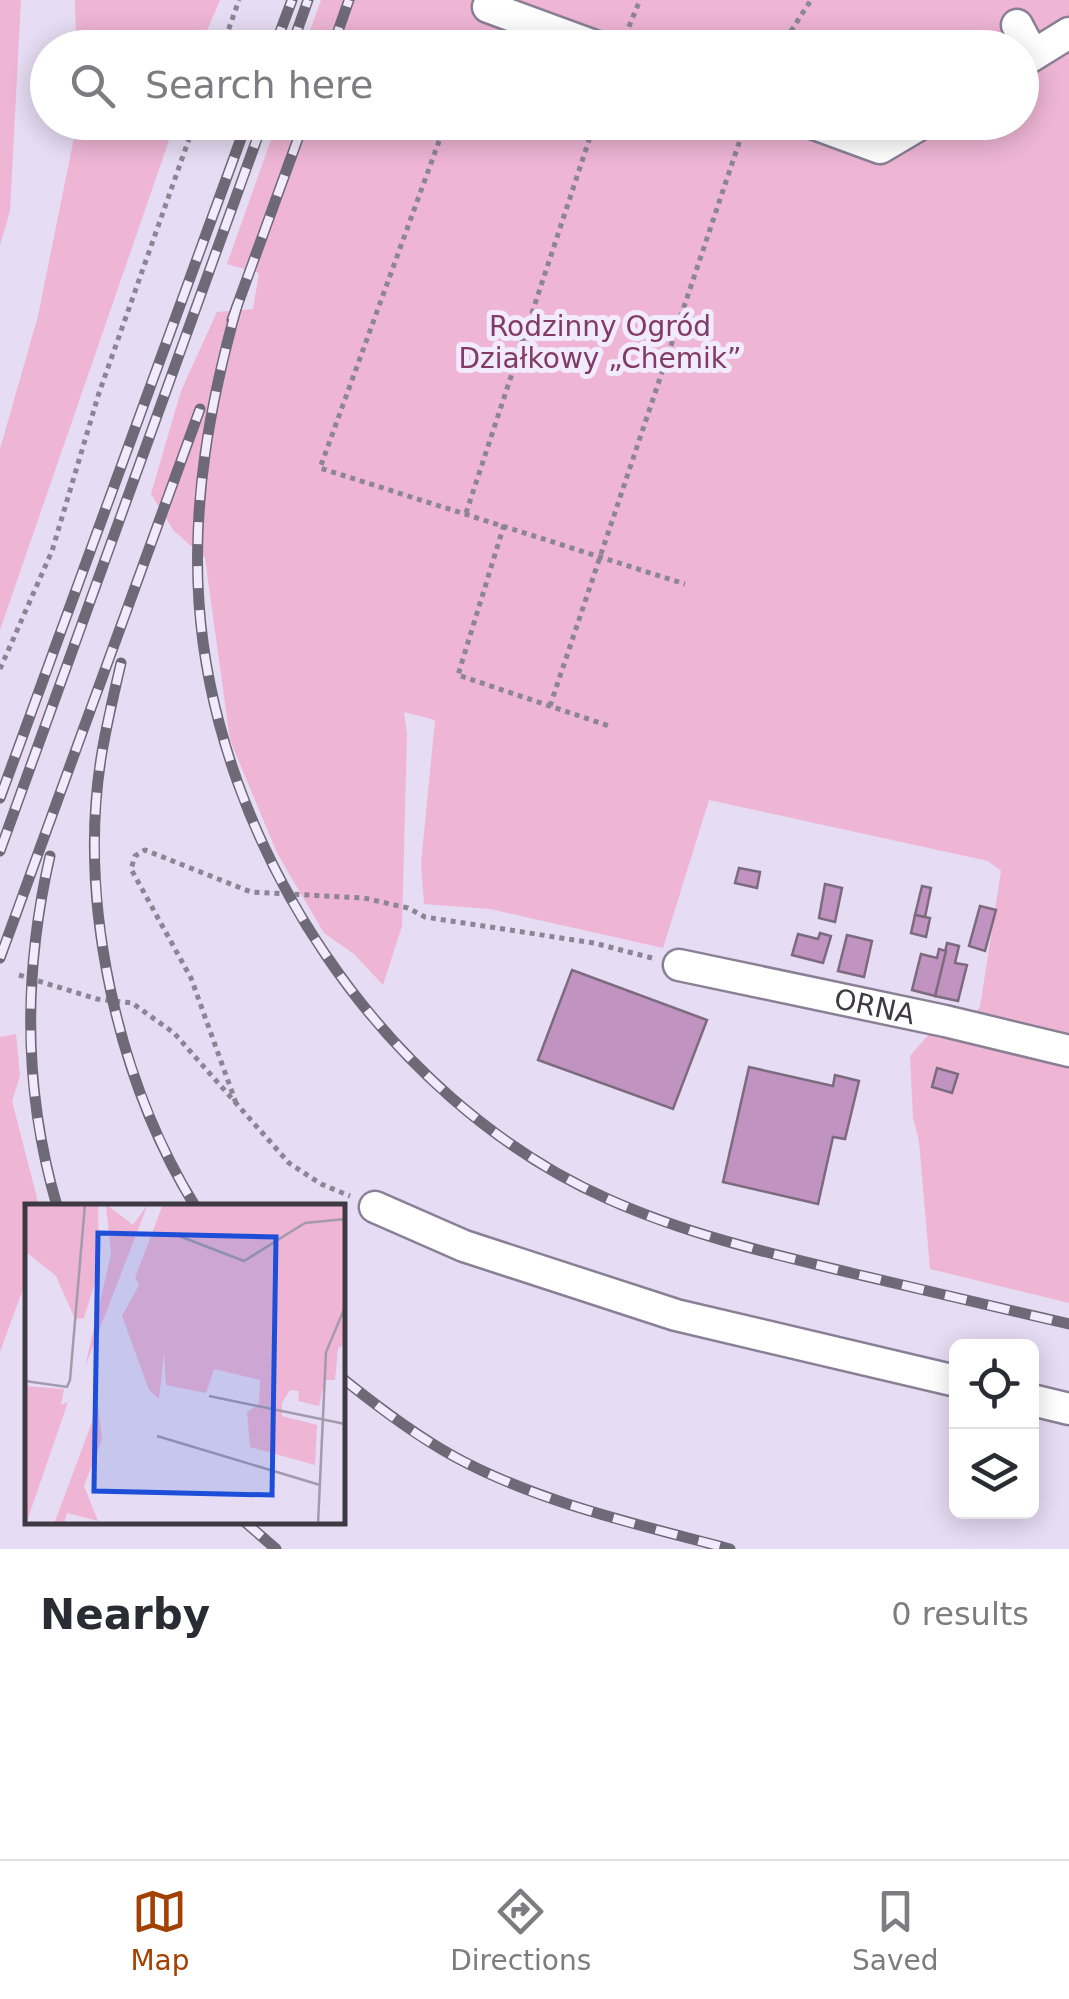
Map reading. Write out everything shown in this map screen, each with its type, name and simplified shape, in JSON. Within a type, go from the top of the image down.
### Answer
[{"type":"street","points":[[488,7],[551,30]]},
{"type":"street","points":[[1017,25],[1019,30]]},
{"type":"street","points":[[1039,51],[1069,33]]},
{"type":"street","points":[[858,140],[880,148],[894,140]]},
{"type":"street","name":"ORNA","points":[[680,965],[1069,1051]]},
{"type":"street","points":[[376,1207],[464,1246],[676,1315],[949,1379]]},
{"type":"street","points":[[1039,1402],[1069,1409]]},
{"type":"path","points":[[228,30],[239,0]]},
{"type":"path","points":[[628,30],[640,0]]},
{"type":"path","points":[[792,30],[811,0]]},
{"type":"path","points":[[0,669],[52,551],[99,393],[189,140]]},
{"type":"path","points":[[439,140],[320,468],[685,584]]},
{"type":"path","points":[[466,512],[589,140]]},
{"type":"path","points":[[550,706],[740,140]]},
{"type":"path","points":[[504,525],[458,675],[609,726]]},
{"type":"path","points":[[236,1103],[191,978],[131,869],[135,856],[145,850],[251,892],[364,898],[408,908],[425,917],[594,943],[680,965]]},
{"type":"path","points":[[19,975],[97,999],[132,1002],[174,1034],[289,1163],[321,1184],[376,1207]]},
{"type":"green space","points":[[0,0],[21,0],[10,211],[0,245]]},
{"type":"green space","points":[[75,0],[220,0],[207,30],[76,30]]},
{"type":"green space","name":"Rodzinny Ogród Działkowy „Chemik”","points":[[321,0],[1069,0],[1069,1303],[930,1269],[910,1056],[931,1032],[955,1036],[980,1007],[1001,871],[988,861],[709,800],[663,948],[490,909],[424,904],[421,864],[435,720],[404,712],[407,734],[402,926],[383,985],[354,954],[324,933],[277,853],[230,740],[205,558],[174,531],[151,494],[181,391],[217,312],[253,309],[259,273],[227,264],[271,140],[1039,140],[1039,30],[310,30]]},
{"type":"green space","points":[[74,140],[169,140],[0,630],[0,449],[38,316]]},
{"type":"green space","points":[[16,1034],[20,1076],[12,1101],[38,1204],[25,1204],[25,1283],[0,1352],[0,1037]]},
{"type":"building","points":[[739,868],[760,872],[757,888],[735,883]]},
{"type":"building","points":[[825,884],[842,888],[835,922],[819,918]]},
{"type":"building","points":[[922,886],[931,888],[925,917],[915,915]]},
{"type":"building","points":[[980,906],[996,910],[985,951],[969,946]]},
{"type":"building","points":[[915,915],[930,918],[926,937],[911,933]]},
{"type":"building","points":[[820,933],[831,936],[823,963],[792,955],[798,934],[818,939]]},
{"type":"building","points":[[847,935],[872,941],[864,977],[838,971]]},
{"type":"building","points":[[947,943],[959,946],[955,963],[967,965],[958,1001],[935,996]]},
{"type":"building","points":[[939,949],[946,951],[935,996],[912,990],[921,954],[937,958]]},
{"type":"building","points":[[572,970],[707,1020],[673,1109],[538,1060]]},
{"type":"building","points":[[749,1067],[833,1086],[835,1075],[859,1081],[845,1139],[833,1137],[818,1204],[723,1182]]},
{"type":"building","points":[[937,1068],[958,1074],[952,1093],[932,1087]]},
{"type":"railway","points":[[281,30],[292,0]]},
{"type":"railway","points":[[297,30],[308,0]]},
{"type":"railway","points":[[338,30],[349,0]]},
{"type":"railway","points":[[0,798],[240,140]]},
{"type":"railway","points":[[0,851],[257,140]]},
{"type":"railway","points":[[232,320],[297,140]]},
{"type":"railway","points":[[237,306],[211,416],[198,527],[199,603],[212,694],[238,785],[277,872],[326,955],[384,1031],[452,1098],[527,1155],[608,1199],[667,1223],[758,1250],[1069,1324]]},
{"type":"railway","points":[[0,958],[200,409]]},
{"type":"railway","points":[[121,663],[102,752],[96,809],[100,927],[110,987],[144,1103],[194,1204]]},
{"type":"railway","points":[[50,856],[35,944],[31,1032],[38,1119],[56,1204]]},
{"type":"railway","points":[[345,1380],[426,1439],[487,1473],[590,1511],[730,1549]]},
{"type":"railway","points":[[247,1524],[276,1549]]}]
